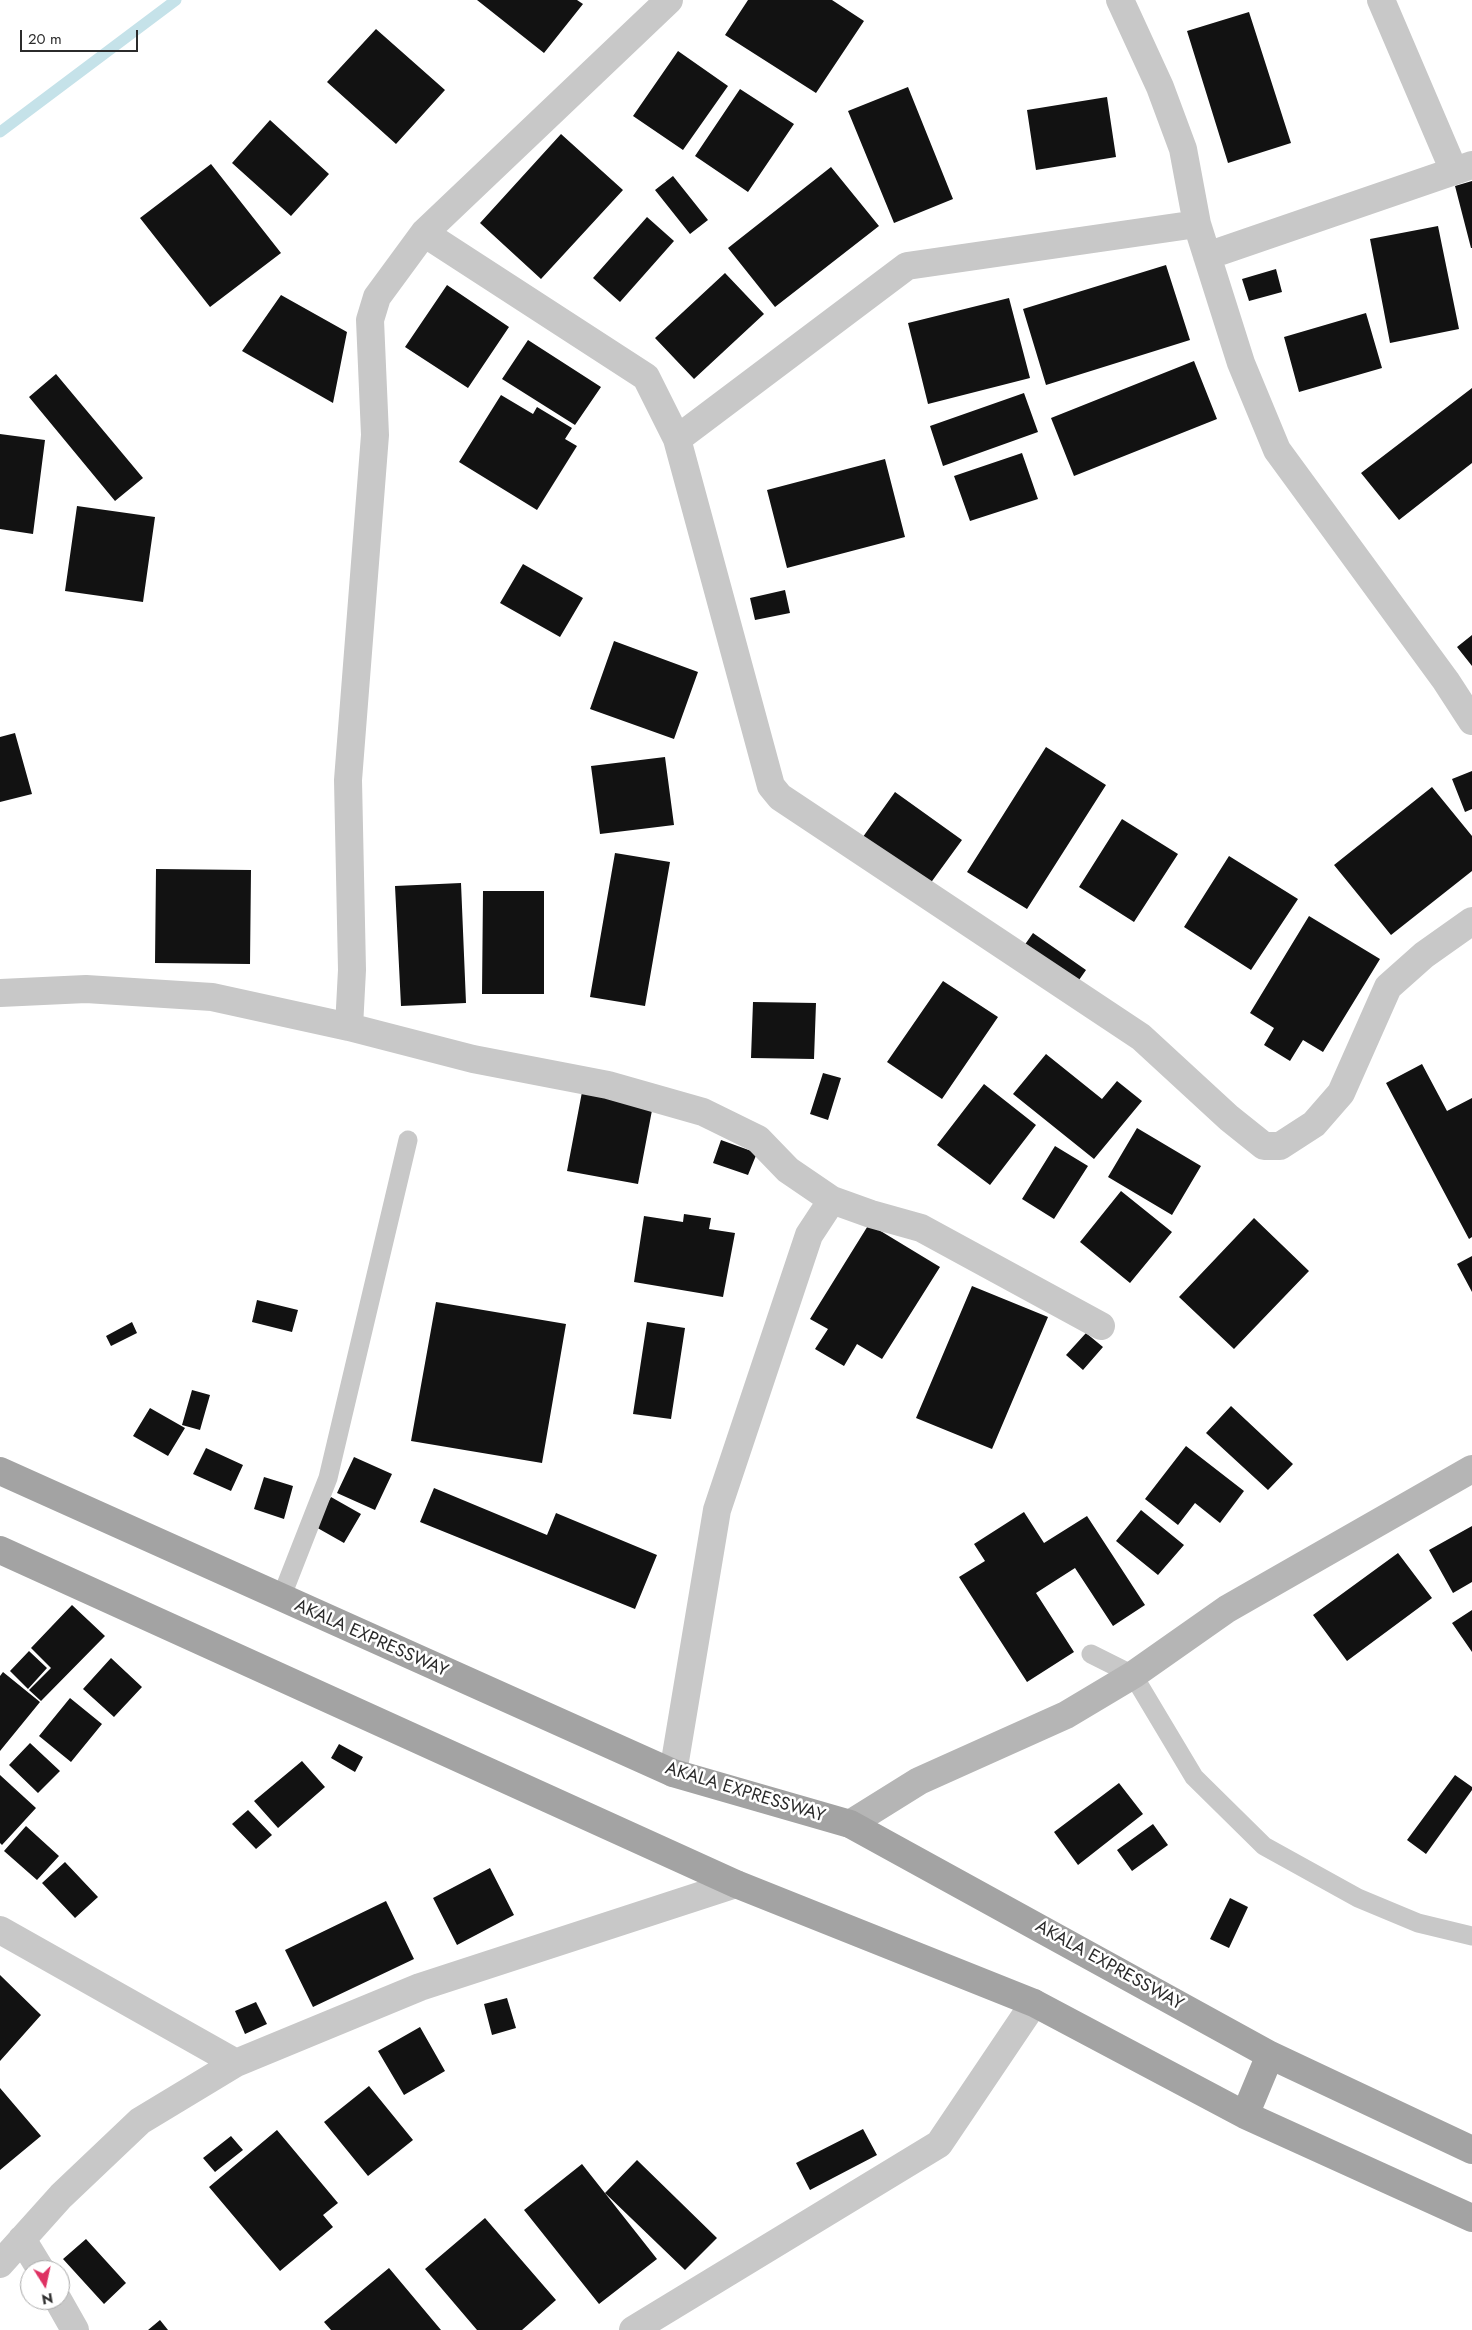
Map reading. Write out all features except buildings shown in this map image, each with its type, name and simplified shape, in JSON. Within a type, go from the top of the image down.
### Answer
[{"type":"main road","name":"AKALA EXPRESSWAY","points":[[0,1471],[673,1773],[850,1824],[1270,2055],[1472,2150]]},
{"type":"main road","points":[[0,1550],[736,1884],[1034,2003],[1245,2116],[1472,2218]]},
{"type":"main road","points":[[1245,2116],[1270,2055]]},
{"type":"street","points":[[349,1027],[352,970],[348,780],[375,435],[370,320],[377,297],[424,233],[669,0]]},
{"type":"street","points":[[1120,0],[1160,87],[1183,149],[1197,224],[1242,363],[1277,450],[1440,673],[1472,721]]},
{"type":"street","points":[[1207,256],[1463,168],[1380,0]]},
{"type":"street","points":[[677,439],[907,266],[1197,224]]},
{"type":"street","points":[[424,233],[646,377],[677,439],[771,786],[780,797],[1141,1037],[1229,1118],[1264,1146],[1280,1146],[1314,1124],[1340,1093],[1388,986],[1424,955],[1472,921]]},
{"type":"street","points":[[0,993],[86,988],[212,997],[349,1027],[473,1059],[608,1085],[703,1112],[758,1139],[788,1170],[832,1200],[870,1214],[920,1228],[1101,1326]]},
{"type":"street","points":[[673,1773],[717,1510],[809,1235],[832,1200]]},
{"type":"street","points":[[850,1824],[919,1782],[1066,1715],[1133,1675],[1228,1609],[1472,1468]]},
{"type":"street","points":[[0,2264],[60,2196],[140,2121],[236,2063],[420,1987],[736,1884]]},
{"type":"street","points":[[0,1930],[236,2063]]},
{"type":"street","points":[[633,2330],[939,2144],[1034,2003]]},
{"type":"street","points":[[22,2238],[35,2260]]},
{"type":"street","points":[[64,2310],[76,2330]]},
{"type":"lane","points":[[281,1598],[328,1478],[408,1140]]},
{"type":"lane","points":[[1091,1654],[1133,1675],[1194,1777],[1264,1846],[1358,1898],[1418,1923],[1472,1936]]},
{"type":"waterway","points":[[0,132],[176,0]]}]
